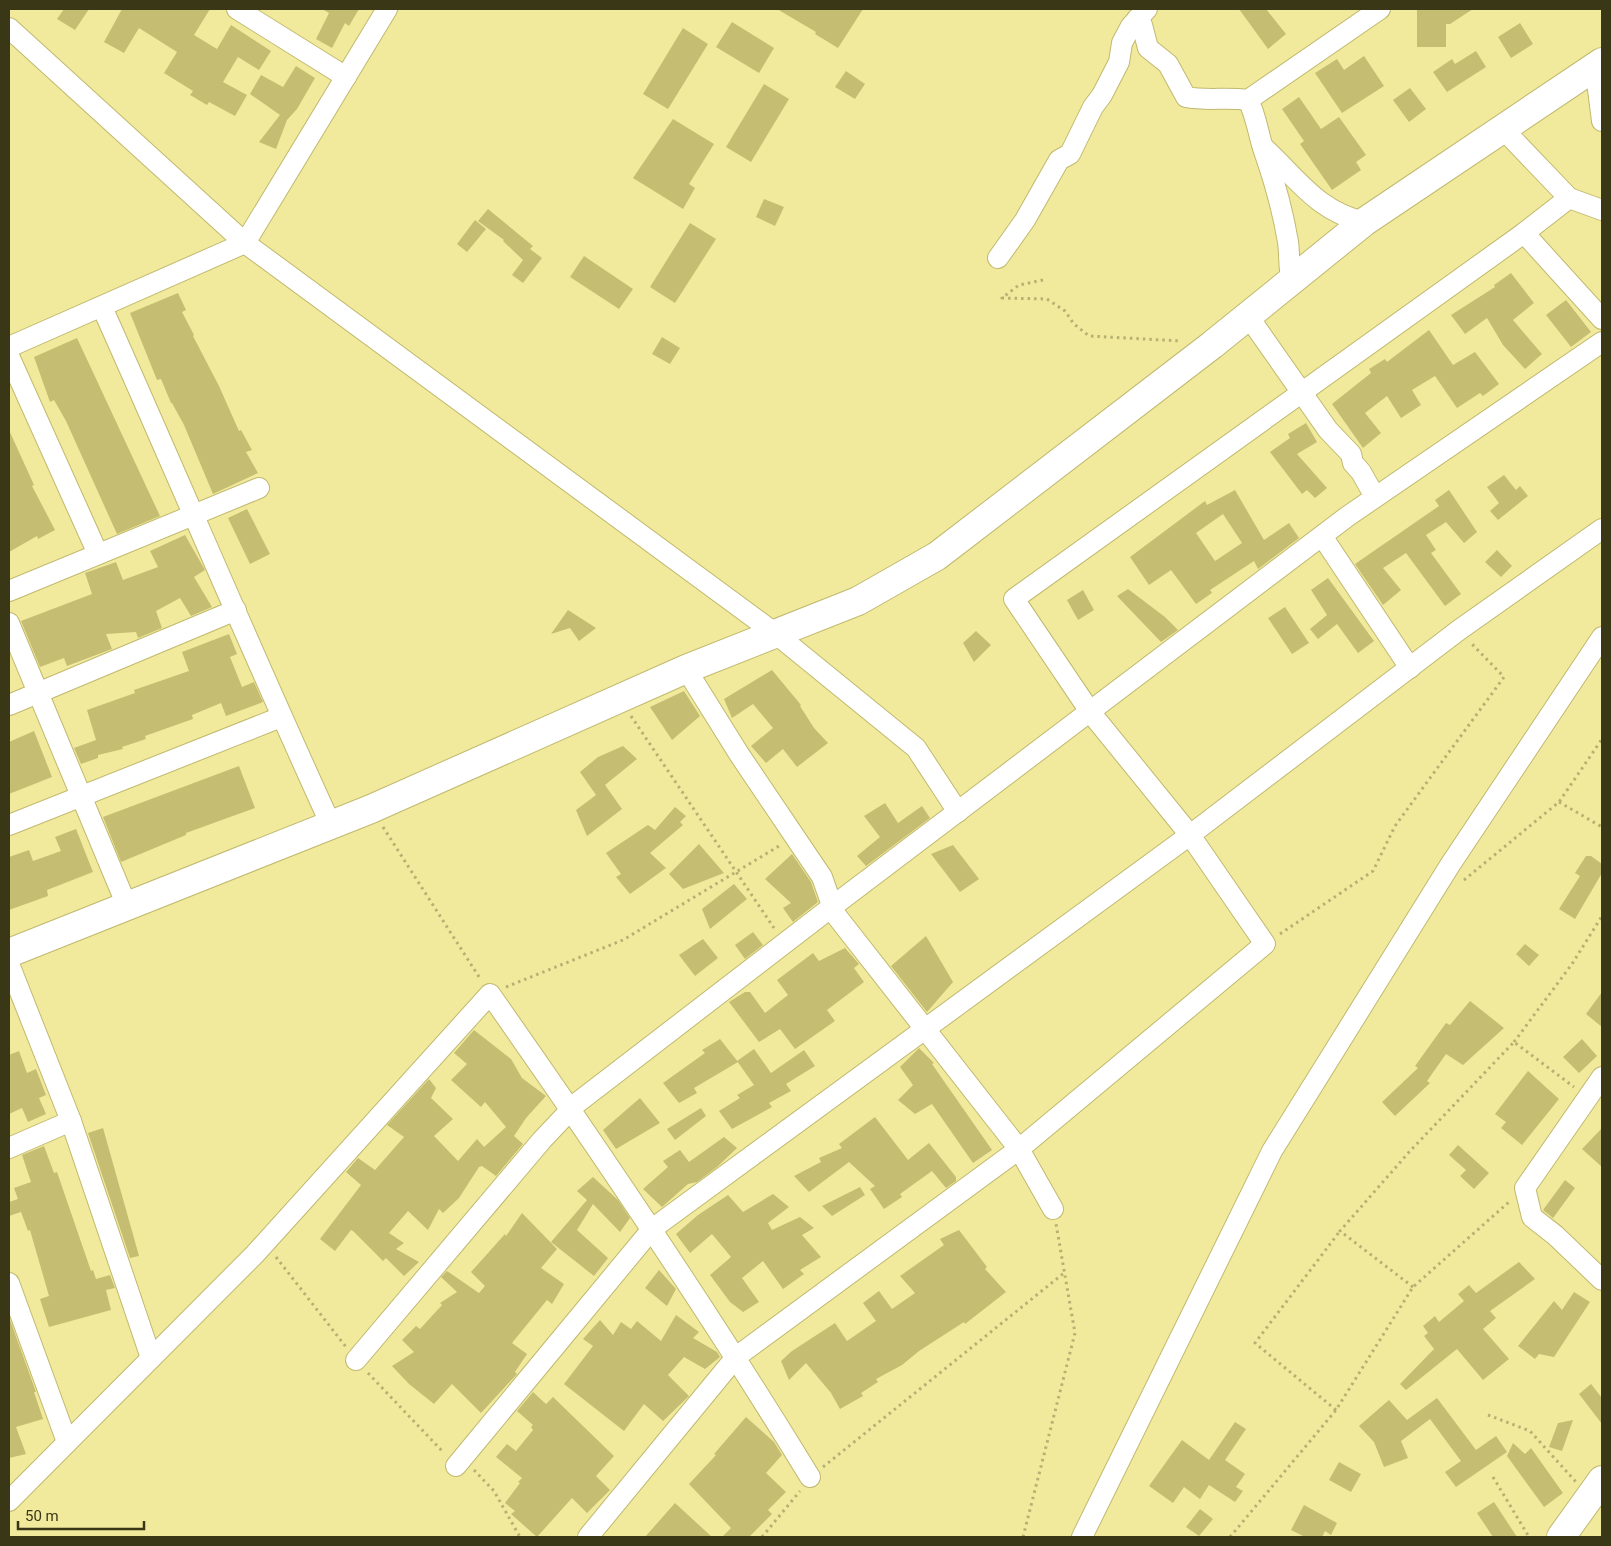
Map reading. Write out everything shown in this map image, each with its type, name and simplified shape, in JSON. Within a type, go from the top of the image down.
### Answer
[{"type":"street","points":[[236,9],[346,77]]},
{"type":"street","points":[[9,347],[245,243],[388,9]]},
{"type":"street","points":[[1142,14],[1142,25],[1148,48],[1168,64],[1186,97],[1198,100],[1233,98],[1248,100],[1380,9]]},
{"type":"street","points":[[998,258],[1025,220],[1059,160],[1070,154],[1093,107],[1119,62],[1122,43],[1142,14]]},
{"type":"street","points":[[9,28],[245,243],[776,634],[916,748],[958,812]]},
{"type":"street","points":[[1599,64],[1602,121]]},
{"type":"street","points":[[9,953],[371,809],[686,669],[858,601],[937,556],[1212,345],[1364,222],[1599,64]]},
{"type":"street","points":[[1248,100],[1256,115],[1263,147],[1280,202],[1289,246],[1288,268],[1292,280]]},
{"type":"street","points":[[1503,129],[1569,198],[1602,210]]},
{"type":"street","points":[[1263,147],[1315,200],[1340,215],[1364,222]]},
{"type":"street","points":[[588,1537],[736,1357],[1019,1149],[1265,944],[1190,835],[1091,713],[1014,599],[1524,233],[1569,198]]},
{"type":"street","points":[[1524,233],[1602,319]]},
{"type":"street","points":[[102,307],[236,610],[281,717],[331,824]]},
{"type":"street","points":[[1248,316],[1328,430],[1351,454],[1353,463],[1361,472],[1375,497]]},
{"type":"street","points":[[356,1360],[542,1140],[571,1109],[784,943],[1091,713],[1322,536],[1375,497],[1602,342]]},
{"type":"street","points":[[9,356],[98,554]]},
{"type":"street","points":[[9,591],[259,488]]},
{"type":"street","points":[[456,1466],[652,1229],[1190,835],[1459,630],[1602,529]]},
{"type":"street","points":[[1322,536],[1410,668]]},
{"type":"street","points":[[9,704],[236,610]]},
{"type":"street","points":[[9,623],[127,906]]},
{"type":"street","points":[[1082,1537],[1272,1151],[1450,865],[1602,637]]},
{"type":"street","points":[[686,669],[739,754],[822,877],[835,914],[1019,1149],[1053,1209]]},
{"type":"street","points":[[9,825],[281,717]]},
{"type":"street","points":[[9,964],[71,1122],[151,1358]]},
{"type":"street","points":[[9,1500],[265,1242],[490,994],[652,1229],[736,1357],[810,1477]]},
{"type":"street","points":[[1602,1077],[1525,1188],[1532,1217],[1555,1235],[1602,1280]]},
{"type":"street","points":[[9,1148],[71,1122]]},
{"type":"street","points":[[9,1283],[67,1442]]},
{"type":"street","points":[[1561,1537],[1598,1494]]},
{"type":"street","points":[[1580,1537],[1598,1494]]},
{"type":"path","points":[[1043,280],[1019,285],[1002,298],[1047,299],[1065,311],[1074,324],[1088,336],[1126,337],[1212,345]]},
{"type":"path","points":[[1265,944],[1373,870],[1395,826],[1504,677],[1459,630]]},
{"type":"path","points":[[619,699],[784,943]]},
{"type":"path","points":[[1462,881],[1559,802],[1602,739]]},
{"type":"path","points":[[1559,802],[1602,827]]},
{"type":"path","points":[[371,809],[490,994],[623,940],[795,837]]},
{"type":"path","points":[[1336,1410],[1255,1343],[1340,1231],[1410,1152],[1514,1042],[1572,964],[1602,916]]},
{"type":"path","points":[[1514,1042],[1588,1097]]},
{"type":"path","points":[[1230,1537],[1336,1410],[1413,1287],[1525,1188]]},
{"type":"path","points":[[1023,1537],[1075,1332],[1053,1209]]},
{"type":"path","points":[[1340,1231],[1413,1287]]},
{"type":"path","points":[[265,1242],[356,1360],[456,1466],[467,1463],[494,1491],[520,1537]]},
{"type":"path","points":[[762,1537],[810,1477],[1064,1273]]},
{"type":"path","points":[[1488,1415],[1530,1431],[1598,1494]]},
{"type":"path","points":[[1493,1477],[1528,1537]]},
{"type":"building","points":[[64,9],[89,9],[75,30],[57,19]]},
{"type":"building","points":[[122,9],[210,9],[194,35],[217,49],[231,25],[271,51],[259,70],[238,57],[223,82],[247,95],[235,116],[209,102],[207,105],[190,95],[193,91],[164,73],[177,52],[139,28],[124,53],[104,42]]},
{"type":"building","points":[[322,9],[359,9],[349,26],[345,23],[332,48],[316,39],[329,13]]},
{"type":"building","points":[[777,9],[863,9],[838,48],[815,34],[816,32]]},
{"type":"building","points":[[1239,9],[1266,9],[1286,34],[1268,49]]},
{"type":"building","points":[[1417,9],[1473,9],[1450,24],[1446,24],[1446,47],[1417,47]]},
{"type":"building","points":[[732,22],[774,48],[759,73],[716,47]]},
{"type":"building","points":[[1520,23],[1533,44],[1511,58],[1498,37]]},
{"type":"building","points":[[683,28],[708,44],[668,109],[643,94]]},
{"type":"building","points":[[1476,51],[1486,67],[1447,92],[1433,72],[1452,59],[1455,64]]},
{"type":"building","points":[[1364,56],[1384,86],[1342,113],[1315,73],[1337,59],[1344,70]]},
{"type":"building","points":[[296,66],[315,78],[297,109],[287,120],[276,149],[259,142],[280,115],[250,94],[261,75],[283,87]]},
{"type":"building","points":[[846,71],[865,84],[855,99],[835,87]]},
{"type":"building","points":[[764,84],[789,99],[751,162],[726,147]]},
{"type":"building","points":[[1410,88],[1426,109],[1409,122],[1393,100]]},
{"type":"building","points":[[1299,97],[1321,129],[1339,117],[1366,155],[1356,162],[1361,170],[1332,190],[1300,144],[1304,141],[1282,109]]},
{"type":"building","points":[[673,119],[714,144],[689,184],[695,188],[683,209],[633,178]]},
{"type":"building","points":[[764,199],[784,207],[775,226],[756,217]]},
{"type":"building","points":[[488,209],[533,246],[530,249],[542,258],[523,283],[512,275],[523,260],[504,240],[478,221]]},
{"type":"building","points":[[475,220],[486,229],[467,252],[457,244]]},
{"type":"building","points":[[690,223],[716,239],[675,303],[650,287]]},
{"type":"building","points":[[584,256],[633,289],[619,309],[570,277]]},
{"type":"building","points":[[1511,273],[1534,303],[1513,320],[1542,354],[1525,369],[1503,345],[1487,318],[1465,334],[1451,315],[1495,287],[1494,285]]},
{"type":"building","points":[[178,293],[186,310],[182,312],[239,431],[241,430],[252,450],[246,452],[258,473],[213,494],[184,425],[171,403],[161,379],[157,380],[130,313]]},
{"type":"building","points":[[1566,300],[1591,332],[1571,347],[1546,315]]},
{"type":"building","points":[[1429,330],[1453,365],[1475,352],[1499,384],[1483,396],[1480,393],[1457,408],[1435,376],[1412,390],[1421,405],[1401,418],[1387,396],[1365,413],[1381,433],[1363,448],[1332,404],[1371,373],[1369,369],[1385,359],[1387,362]]},
{"type":"building","points":[[662,337],[680,348],[670,364],[652,354]]},
{"type":"building","points":[[77,338],[160,516],[117,534],[66,421],[54,400],[50,402],[34,357]]},
{"type":"building","points":[[1306,423],[1317,442],[1297,454],[1327,488],[1315,498],[1307,490],[1302,494],[1270,452],[1290,438],[1288,434]]},
{"type":"building","points":[[9,430],[34,485],[32,486],[55,530],[38,539],[37,536],[9,552]]},
{"type":"building","points":[[1504,475],[1516,490],[1520,486],[1528,496],[1498,520],[1490,511],[1499,503],[1487,487]]},
{"type":"building","points":[[1235,490],[1264,540],[1289,523],[1299,538],[1258,569],[1254,561],[1210,590],[1212,593],[1196,604],[1171,570],[1149,585],[1130,557],[1205,501],[1207,505]],"holes":[[[1223,514],[1242,543],[1215,561],[1196,533]]]},
{"type":"building","points":[[1449,490],[1477,532],[1464,543],[1446,522],[1426,535],[1436,550],[1431,553],[1461,594],[1445,606],[1406,553],[1383,568],[1401,590],[1383,605],[1355,564],[1439,506],[1435,500]]},
{"type":"building","points":[[247,509],[270,554],[250,564],[228,518]]},
{"type":"building","points":[[185,535],[205,570],[194,577],[212,607],[191,616],[180,598],[156,611],[162,628],[138,638],[136,632],[106,634],[112,649],[67,666],[64,658],[40,667],[21,621],[92,594],[85,573],[116,562],[123,580],[158,567],[150,551]]},
{"type":"building","points":[[1497,550],[1512,566],[1501,577],[1485,562]]},
{"type":"building","points":[[1328,578],[1374,641],[1358,653],[1337,624],[1318,639],[1310,629],[1327,615],[1311,590]]},
{"type":"building","points":[[1128,589],[1165,617],[1178,630],[1161,642],[1117,596]]},
{"type":"building","points":[[1083,590],[1094,610],[1078,620],[1067,600]]},
{"type":"building","points":[[1285,607],[1309,643],[1292,654],[1268,618]]},
{"type":"building","points":[[568,610],[596,628],[579,641],[570,628],[551,634]]},
{"type":"building","points":[[976,631],[991,645],[974,662],[963,643]]},
{"type":"building","points":[[229,634],[237,654],[230,657],[242,687],[254,682],[263,702],[226,716],[221,703],[192,715],[193,719],[145,736],[146,739],[122,747],[123,749],[98,755],[98,758],[81,764],[74,748],[96,740],[87,710],[135,693],[134,690],[189,671],[182,652]]},
{"type":"building","points":[[772,670],[801,705],[814,728],[828,743],[797,767],[783,749],[766,763],[751,746],[773,728],[753,704],[732,718],[724,699]]},
{"type":"building","points":[[684,691],[700,716],[672,740],[650,707]]},
{"type":"building","points":[[34,731],[52,777],[9,794],[9,742]]},
{"type":"building","points":[[623,746],[637,759],[605,785],[622,809],[587,836],[576,810],[596,795],[580,772],[598,757]]},
{"type":"building","points":[[239,766],[255,808],[186,833],[186,835],[121,862],[103,817]]},
{"type":"building","points":[[885,803],[898,823],[922,806],[930,818],[866,866],[857,856],[880,837],[864,816]]},
{"type":"building","points":[[675,807],[686,816],[680,822],[683,825],[650,853],[666,868],[630,894],[616,877],[621,874],[606,853],[648,825],[655,830]]},
{"type":"building","points":[[76,829],[93,872],[47,890],[48,896],[9,910],[9,857],[29,850],[33,861],[61,851],[55,837]]},
{"type":"building","points":[[699,844],[724,873],[683,889],[669,874]]},
{"type":"building","points":[[953,845],[979,879],[960,892],[931,854]]},
{"type":"building","points":[[792,854],[811,882],[818,902],[793,922],[783,908],[791,903],[765,879]]},
{"type":"building","points":[[1586,856],[1591,856],[1602,864],[1602,873],[1575,919],[1559,909],[1580,876],[1575,873]]},
{"type":"building","points":[[734,884],[747,899],[710,929],[702,909]]},
{"type":"building","points":[[753,932],[763,945],[745,959],[735,945]]},
{"type":"building","points":[[926,936],[953,982],[927,1012],[891,966]]},
{"type":"building","points":[[703,939],[718,958],[695,976],[679,955]]},
{"type":"building","points":[[1525,944],[1539,955],[1529,966],[1516,954]]},
{"type":"building","points":[[845,948],[859,964],[854,968],[864,982],[827,1010],[835,1021],[795,1049],[780,1029],[759,1042],[729,1002],[745,992],[750,992],[765,1013],[788,995],[777,980],[813,953],[819,961]]},
{"type":"building","points":[[1602,992],[1602,1027],[1586,1014]]},
{"type":"building","points":[[1470,1001],[1504,1028],[1463,1065],[1446,1054],[1427,1081],[1430,1083],[1395,1116],[1382,1102],[1418,1068],[1415,1066],[1446,1023],[1450,1025]]},
{"type":"building","points":[[474,1030],[511,1059],[522,1078],[546,1096],[526,1118],[514,1136],[523,1144],[496,1176],[482,1166],[479,1167],[459,1198],[443,1213],[439,1209],[428,1230],[408,1211],[389,1233],[404,1243],[396,1249],[419,1262],[404,1276],[386,1258],[383,1261],[351,1230],[335,1251],[320,1239],[361,1185],[346,1172],[358,1158],[375,1170],[404,1137],[387,1125],[429,1079],[436,1088],[431,1098],[453,1119],[434,1136],[458,1161],[477,1139],[484,1147],[506,1127],[485,1102],[481,1107],[451,1080],[467,1064],[454,1053]]},
{"type":"building","points":[[720,1039],[738,1062],[694,1088],[697,1093],[679,1103],[663,1083],[705,1053],[702,1050]]},
{"type":"building","points":[[1582,1039],[1597,1056],[1579,1073],[1563,1057]]},
{"type":"building","points":[[919,1048],[934,1063],[932,1064],[992,1150],[973,1163],[932,1104],[915,1114],[898,1100],[913,1085],[900,1067]]},
{"type":"building","points":[[754,1049],[771,1073],[804,1050],[815,1066],[786,1084],[791,1091],[769,1103],[772,1107],[732,1129],[719,1111],[740,1098],[737,1095],[754,1085],[737,1061]]},
{"type":"building","points":[[19,1051],[27,1073],[36,1069],[46,1095],[39,1098],[46,1114],[28,1122],[22,1108],[9,1114],[9,1055]]},
{"type":"building","points":[[1528,1071],[1559,1099],[1522,1145],[1501,1128],[1506,1122],[1495,1114]]},
{"type":"building","points":[[640,1098],[660,1123],[616,1149],[603,1130]]},
{"type":"building","points":[[701,1108],[706,1116],[675,1140],[667,1129]]},
{"type":"building","points":[[875,1117],[908,1160],[929,1143],[956,1177],[956,1181],[946,1188],[932,1171],[900,1194],[902,1197],[884,1209],[870,1189],[875,1186],[849,1162],[809,1192],[794,1176],[821,1162],[819,1158],[842,1148],[839,1144]]},
{"type":"building","points":[[103,1128],[139,1256],[130,1258],[88,1133]]},
{"type":"building","points":[[1602,1128],[1602,1167],[1582,1149]]},
{"type":"building","points":[[724,1137],[737,1148],[717,1167],[697,1182],[688,1184],[662,1207],[643,1189],[668,1167],[663,1161],[680,1150],[689,1162]]},
{"type":"building","points":[[1458,1145],[1489,1173],[1474,1189],[1460,1176],[1466,1170],[1449,1155]]},
{"type":"building","points":[[44,1146],[54,1173],[57,1172],[91,1271],[93,1270],[96,1279],[110,1275],[115,1288],[106,1290],[111,1310],[49,1327],[40,1299],[49,1296],[30,1230],[28,1231],[21,1212],[9,1216],[9,1202],[18,1199],[14,1188],[31,1182],[22,1155]]},
{"type":"building","points":[[593,1177],[618,1200],[630,1218],[620,1232],[593,1204],[577,1230],[608,1258],[594,1276],[551,1242],[587,1200],[577,1191]]},
{"type":"building","points":[[1565,1180],[1575,1188],[1553,1218],[1543,1210]]},
{"type":"building","points":[[860,1187],[865,1195],[832,1216],[822,1206]]},
{"type":"building","points":[[773,1194],[789,1207],[768,1223],[772,1230],[800,1217],[814,1228],[802,1235],[821,1257],[800,1270],[804,1274],[783,1289],[763,1261],[742,1278],[759,1302],[743,1312],[730,1302],[710,1275],[731,1257],[712,1234],[690,1253],[676,1234],[698,1215],[728,1195],[743,1212]]},
{"type":"building","points":[[522,1213],[557,1249],[541,1268],[564,1284],[552,1304],[547,1300],[512,1343],[527,1354],[515,1372],[517,1374],[481,1413],[452,1384],[434,1404],[409,1384],[392,1366],[414,1352],[402,1340],[416,1326],[420,1329],[442,1305],[440,1303],[457,1292],[441,1277],[447,1271],[479,1293],[485,1286],[471,1272],[505,1234],[506,1236]]},
{"type":"building","points":[[959,1230],[987,1267],[985,1269],[1006,1292],[965,1324],[964,1322],[919,1351],[902,1365],[876,1379],[878,1382],[861,1393],[863,1396],[840,1409],[831,1393],[806,1363],[789,1380],[781,1361],[792,1351],[835,1323],[847,1341],[876,1321],[863,1303],[879,1291],[892,1309],[915,1293],[900,1276],[944,1245],[940,1239]]},
{"type":"building","points":[[1519,1262],[1535,1279],[1490,1311],[1496,1318],[1483,1329],[1509,1359],[1483,1380],[1457,1349],[1406,1390],[1400,1384],[1434,1349],[1424,1336],[1428,1333],[1423,1326],[1435,1316],[1439,1322],[1464,1301],[1458,1294],[1469,1285],[1476,1293]]},
{"type":"building","points":[[659,1270],[676,1289],[667,1306],[645,1288]]},
{"type":"building","points":[[1574,1292],[1590,1302],[1554,1357],[1539,1354],[1535,1359],[1518,1346],[1554,1301],[1562,1310]]},
{"type":"building","points":[[676,1315],[699,1332],[693,1338],[717,1352],[720,1357],[705,1369],[684,1357],[668,1375],[689,1396],[663,1421],[644,1404],[624,1431],[564,1384],[593,1346],[583,1339],[600,1320],[613,1335],[621,1322],[631,1329],[637,1321],[661,1341]]},
{"type":"building","points":[[9,1317],[36,1392],[34,1392],[43,1419],[16,1427],[26,1454],[9,1458]]},
{"type":"building","points":[[1591,1384],[1602,1398],[1602,1424],[1579,1394]]},
{"type":"building","points":[[533,1392],[546,1404],[553,1397],[614,1456],[596,1476],[610,1490],[587,1513],[572,1498],[537,1537],[511,1514],[515,1511],[505,1503],[522,1478],[496,1457],[507,1444],[516,1451],[533,1430],[531,1427],[533,1425],[517,1411]]},
{"type":"building","points":[[1437,1398],[1476,1450],[1496,1436],[1507,1452],[1456,1487],[1445,1472],[1461,1461],[1430,1419],[1401,1441],[1408,1458],[1384,1467],[1374,1442],[1359,1426],[1389,1400],[1407,1420]]},
{"type":"building","points":[[746,1417],[774,1442],[782,1455],[766,1473],[786,1492],[768,1510],[772,1514],[749,1537],[722,1537],[731,1528],[689,1484],[716,1455],[714,1454]]},
{"type":"building","points":[[1573,1420],[1562,1451],[1549,1447],[1558,1423]]},
{"type":"building","points":[[1235,1422],[1246,1429],[1225,1460],[1245,1474],[1236,1487],[1243,1491],[1235,1502],[1209,1485],[1200,1499],[1184,1487],[1173,1503],[1149,1486],[1182,1440],[1209,1460]]},
{"type":"building","points":[[1513,1443],[1525,1454],[1531,1448],[1563,1493],[1544,1507],[1507,1456]]},
{"type":"building","points":[[1339,1462],[1361,1474],[1351,1492],[1329,1480]]},
{"type":"building","points":[[1494,1502],[1517,1537],[1493,1537],[1477,1513]]},
{"type":"building","points":[[675,1503],[712,1537],[645,1537]]},
{"type":"building","points":[[1304,1505],[1337,1523],[1331,1535],[1325,1531],[1322,1537],[1305,1537],[1291,1530]]},
{"type":"building","points":[[1200,1509],[1213,1519],[1199,1536],[1186,1527]]}]
